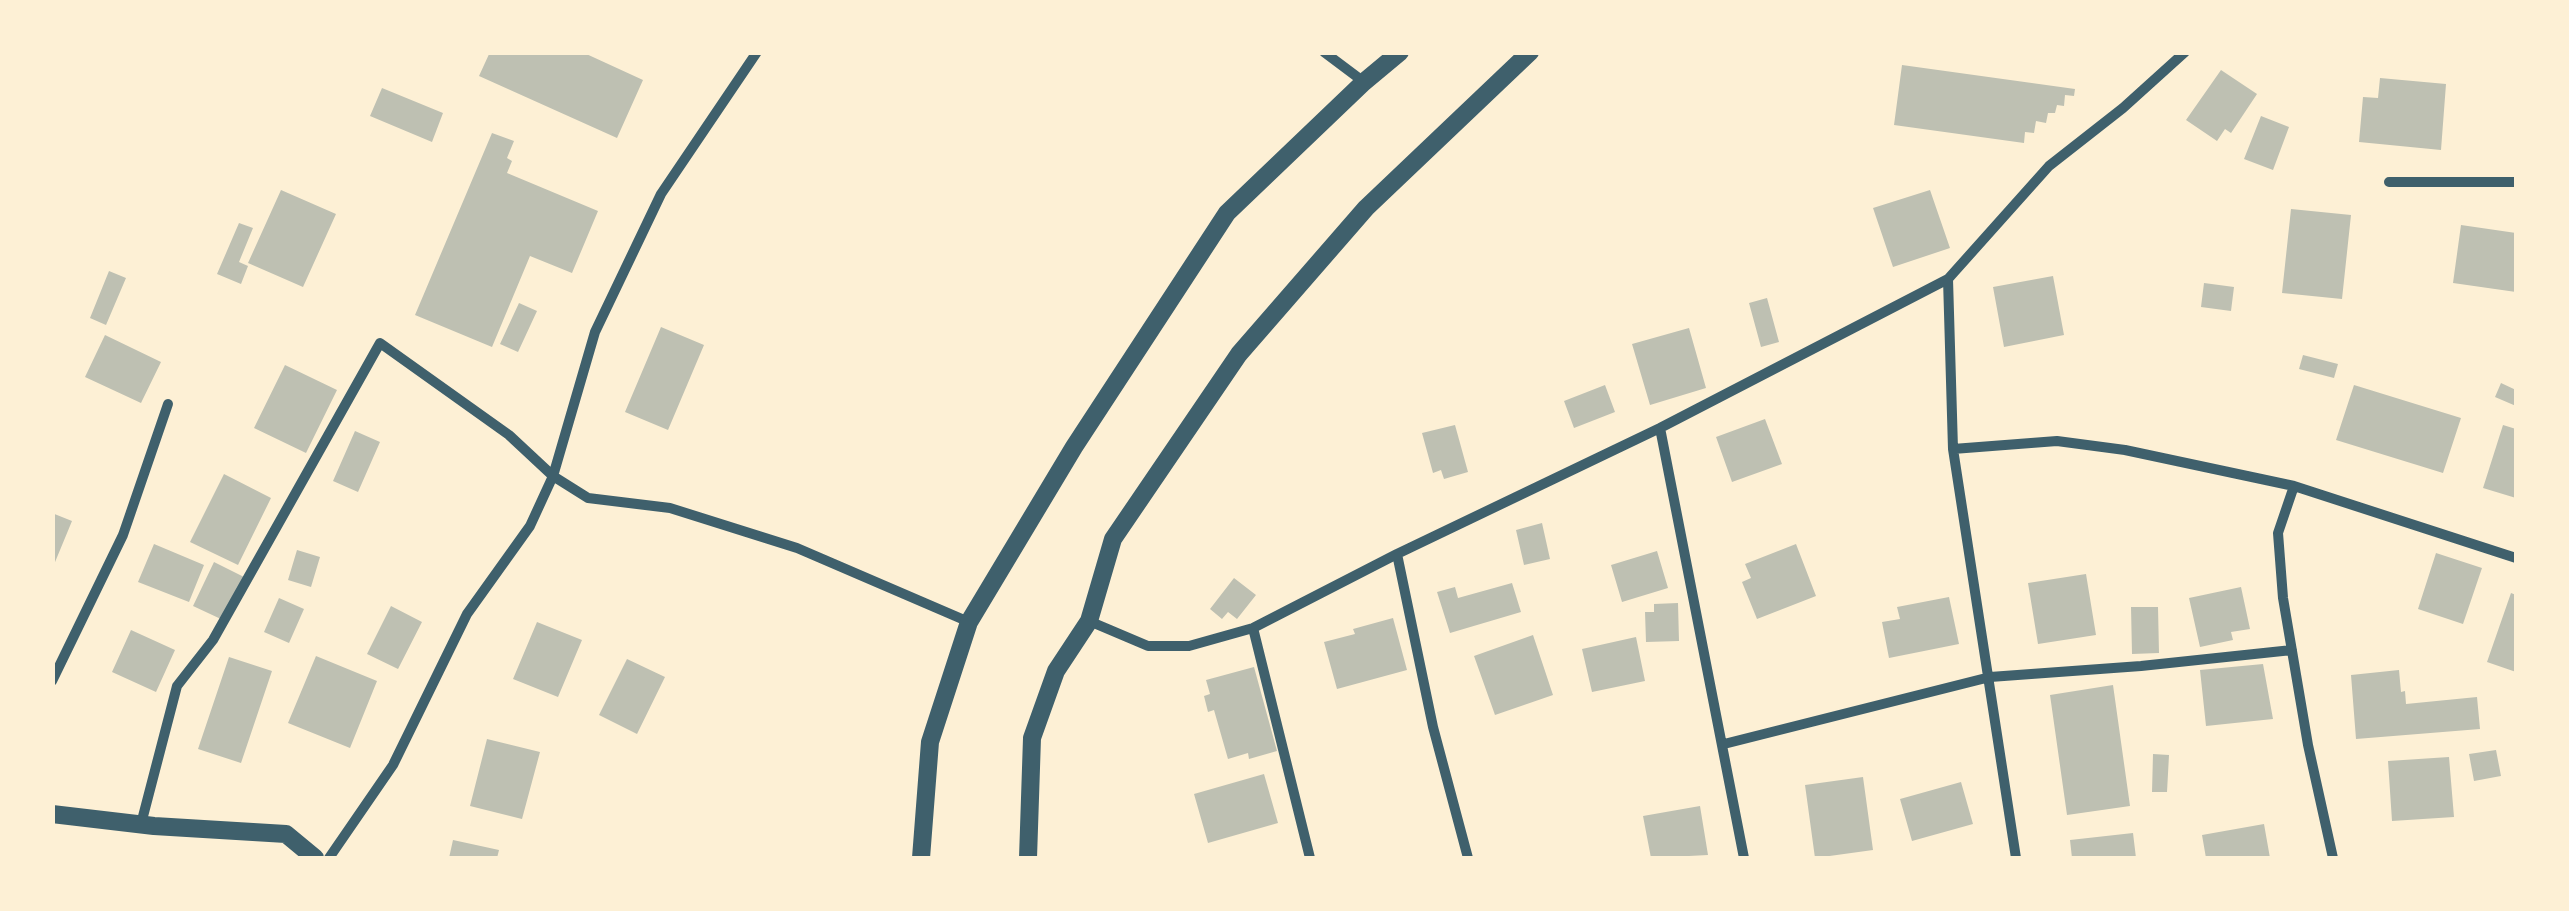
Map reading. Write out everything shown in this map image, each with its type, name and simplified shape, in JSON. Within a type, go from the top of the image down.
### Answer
[{"type":"street","points":[[329,858],[394,765],[467,614],[530,526],[553,476],[595,332],[660,194],[756,52]]},
{"type":"street","points":[[1324,52],[1364,82]]},
{"type":"street","points":[[921,858],[930,742],[969,622],[1074,446],[1226,213],[1400,52]]},
{"type":"street","points":[[1028,858],[1032,738],[1056,671],[1089,621],[1113,539],[1240,354],[1366,208],[1530,52]]},
{"type":"street","points":[[1089,621],[1148,646],[1190,646],[1253,628],[1660,428],[1948,279],[2049,166],[2124,108],[2185,52]]},
{"type":"street","points":[[2389,182],[2516,182]]},
{"type":"street","points":[[1948,279],[1953,449],[2016,858]]},
{"type":"street","points":[[141,824],[177,686],[212,640],[380,344],[509,435],[553,476],[588,498],[670,508],[797,548],[969,622]]},
{"type":"street","points":[[52,681],[123,535],[168,404]]},
{"type":"street","points":[[1660,428],[1744,858]]},
{"type":"street","points":[[1953,449],[2057,441],[2126,450],[2294,486],[2516,558]]},
{"type":"street","points":[[2294,486],[2278,533],[2283,598],[2308,745],[2333,858]]},
{"type":"street","points":[[1398,554],[1433,727],[1468,858]]},
{"type":"street","points":[[1253,628],[1310,858]]},
{"type":"street","points":[[1724,744],[1990,677],[2292,650]]},
{"type":"street","points":[[52,814],[286,834],[316,858]]},
{"type":"building","points":[[490,52],[582,52],[643,80],[617,138],[479,76]]},
{"type":"building","points":[[1902,65],[2075,89],[2074,96],[2065,95],[2064,106],[2057,105],[2055,113],[2048,113],[2046,123],[2036,121],[2034,133],[2025,132],[2024,143],[1894,125]]},
{"type":"building","points":[[2221,70],[2257,94],[2231,133],[2225,129],[2217,141],[2186,120]]},
{"type":"building","points":[[2380,78],[2446,84],[2441,150],[2359,142],[2363,97],[2378,98]]},
{"type":"building","points":[[382,88],[443,113],[432,142],[370,116]]},
{"type":"building","points":[[2261,116],[2289,127],[2273,170],[2244,159]]},
{"type":"building","points":[[492,133],[514,141],[507,158],[512,161],[507,173],[598,211],[572,273],[530,256],[492,347],[415,315]]},
{"type":"building","points":[[281,190],[336,214],[303,287],[248,263]]},
{"type":"building","points":[[1930,190],[1950,248],[1893,267],[1873,208]]},
{"type":"building","points":[[2291,209],[2351,215],[2342,299],[2282,293]]},
{"type":"building","points":[[239,223],[253,228],[239,262],[248,266],[241,284],[217,274]]},
{"type":"building","points":[[2461,225],[2516,233],[2516,292],[2453,283]]},
{"type":"building","points":[[109,271],[126,278],[106,325],[90,318]]},
{"type":"building","points":[[2053,276],[2064,335],[2004,347],[1993,287]]},
{"type":"building","points":[[2204,283],[2234,287],[2231,311],[2201,307]]},
{"type":"building","points":[[1767,298],[1779,342],[1761,347],[1749,303]]},
{"type":"building","points":[[519,303],[537,311],[518,352],[500,344]]},
{"type":"building","points":[[661,327],[704,345],[668,430],[625,412]]},
{"type":"building","points":[[1689,328],[1706,388],[1650,405],[1632,344]]},
{"type":"building","points":[[105,335],[161,362],[141,403],[85,377]]},
{"type":"building","points":[[2303,355],[2338,364],[2334,378],[2299,369]]},
{"type":"building","points":[[285,365],[337,390],[306,453],[254,428]]},
{"type":"building","points":[[2501,383],[2516,390],[2516,406],[2495,397]]},
{"type":"building","points":[[1605,385],[1615,412],[1574,428],[1564,401]]},
{"type":"building","points":[[2354,385],[2461,418],[2443,473],[2336,440]]},
{"type":"building","points":[[1765,419],[1782,464],[1732,482],[1716,437]]},
{"type":"building","points":[[1455,425],[1468,472],[1444,479],[1441,470],[1433,473],[1422,433]]},
{"type":"building","points":[[2503,425],[2516,429],[2516,498],[2483,488]]},
{"type":"building","points":[[355,431],[380,442],[358,492],[333,481]]},
{"type":"building","points":[[224,474],[271,498],[238,565],[190,542]]},
{"type":"building","points":[[52,513],[72,521],[53,567],[52,567]]},
{"type":"building","points":[[1542,523],[1550,559],[1524,565],[1516,530]]},
{"type":"building","points":[[154,544],[204,565],[189,602],[138,582]]},
{"type":"building","points":[[1796,544],[1816,596],[1757,619],[1742,582],[1751,578],[1745,564]]},
{"type":"building","points":[[297,550],[320,557],[311,587],[288,580]]},
{"type":"building","points":[[1657,551],[1668,588],[1622,602],[1611,565]]},
{"type":"building","points":[[2436,553],[2482,568],[2463,624],[2418,609]]},
{"type":"building","points":[[214,562],[244,577],[223,620],[193,606]]},
{"type":"building","points":[[2086,574],[2096,635],[2038,644],[2028,583]]},
{"type":"building","points":[[1234,578],[1256,595],[1237,619],[1228,612],[1222,619],[1210,609]]},
{"type":"building","points":[[1512,583],[1521,612],[1450,633],[1437,592],[1455,587],[1458,598]]},
{"type":"building","points":[[2241,587],[2250,629],[2231,632],[2233,640],[2200,647],[2189,598]]},
{"type":"building","points":[[2511,593],[2516,595],[2516,672],[2487,662]]},
{"type":"building","points":[[1949,597],[1959,644],[1889,658],[1882,622],[1900,619],[1897,607]]},
{"type":"building","points":[[279,598],[304,609],[289,643],[264,632]]},
{"type":"building","points":[[1678,603],[1679,641],[1646,642],[1645,612],[1654,612],[1654,604]]},
{"type":"building","points":[[391,606],[422,622],[398,669],[367,654]]},
{"type":"building","points":[[2131,607],[2158,607],[2159,653],[2132,654]]},
{"type":"building","points":[[1393,618],[1407,670],[1337,689],[1324,642]]},
{"type":"building","points":[[537,622],[582,640],[558,697],[513,679]]},
{"type":"building","points":[[131,630],[175,650],[156,692],[112,672]]},
{"type":"building","points":[[1533,635],[1553,695],[1495,715],[1474,656]]},
{"type":"building","points":[[1636,637],[1645,681],[1592,692],[1582,649]]},
{"type":"building","points":[[316,656],[377,681],[350,748],[288,723]]},
{"type":"building","points":[[229,657],[272,671],[241,763],[198,749]]},
{"type":"building","points":[[627,659],[665,677],[637,734],[599,715]]},
{"type":"building","points":[[2263,664],[2273,719],[2206,726],[2200,670]]},
{"type":"building","points":[[1254,667],[1277,751],[1249,759],[1248,753],[1228,759],[1214,710],[1208,712],[1204,696],[1210,694],[1206,680]]},
{"type":"building","points":[[2399,670],[2406,704],[2477,697],[2480,729],[2356,739],[2351,675]]},
{"type":"building","points":[[2113,685],[2130,806],[2067,815],[2050,695]]},
{"type":"building","points":[[487,739],[540,752],[522,819],[470,806]]},
{"type":"building","points":[[2496,750],[2501,776],[2474,781],[2469,754]]},
{"type":"building","points":[[2153,754],[2169,755],[2167,792],[2152,792]]},
{"type":"building","points":[[2449,757],[2454,817],[2392,821],[2388,761]]},
{"type":"building","points":[[1264,774],[1278,823],[1208,843],[1194,794]]},
{"type":"building","points":[[1863,777],[1873,850],[1815,858],[1805,785]]},
{"type":"building","points":[[1961,782],[1973,824],[1912,841],[1900,799]]},
{"type":"building","points":[[1700,806],[1708,855],[1651,858],[1643,816]]},
{"type":"building","points":[[2264,824],[2270,858],[2206,858],[2202,835]]},
{"type":"building","points":[[2133,833],[2136,858],[2072,858],[2070,840]]},
{"type":"building","points":[[453,840],[499,850],[497,858],[449,858]]}]
